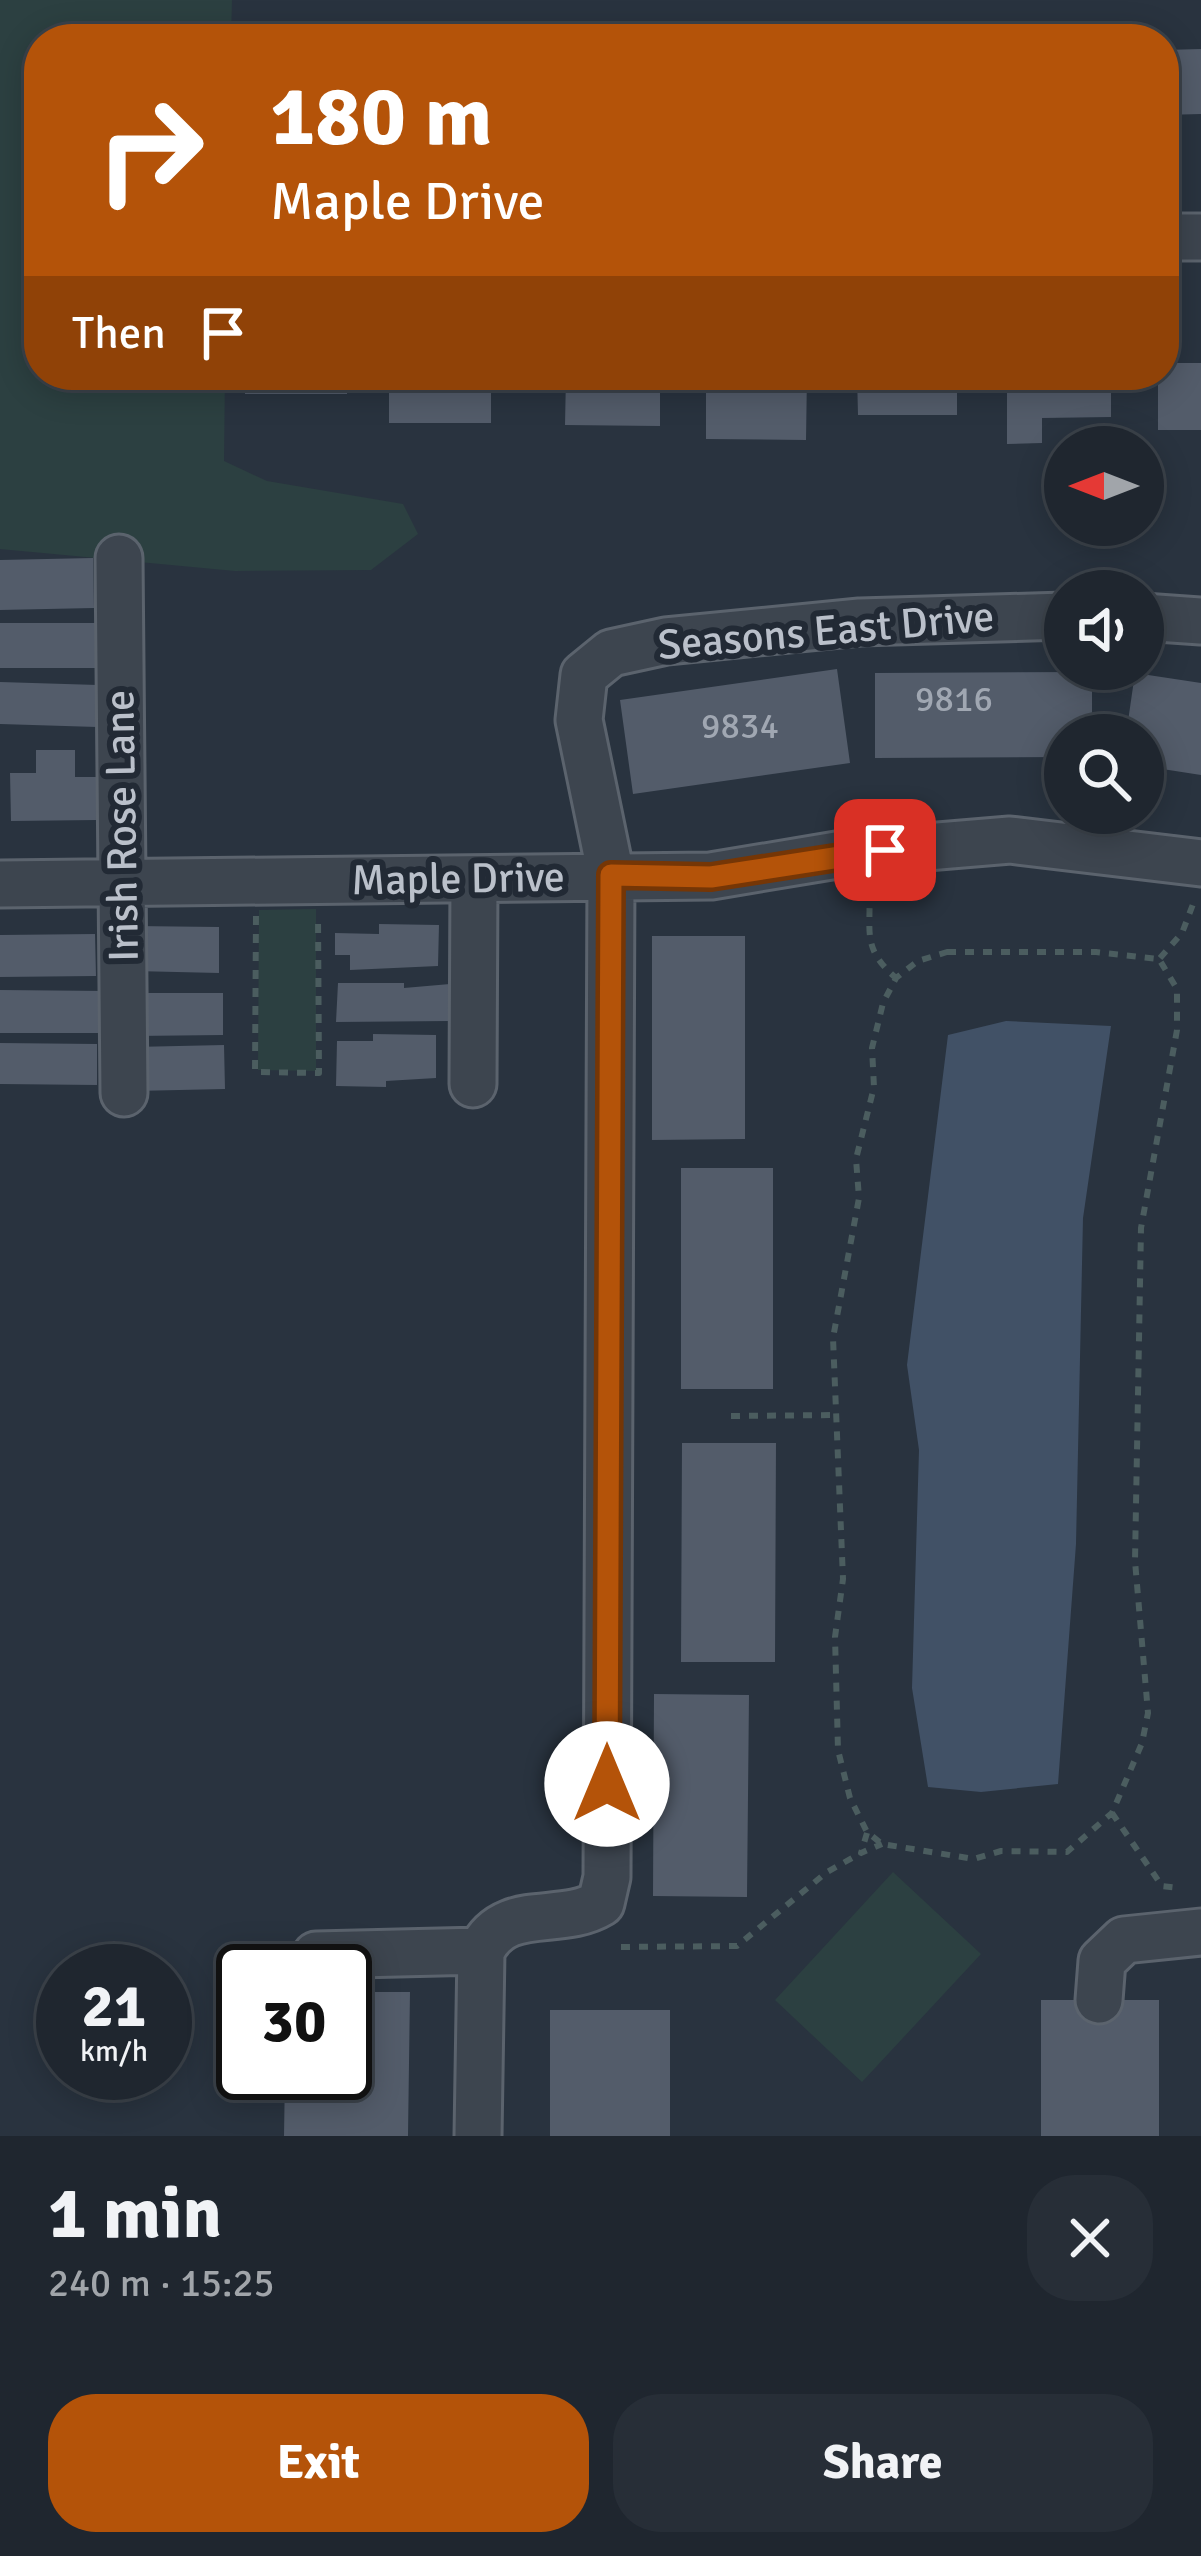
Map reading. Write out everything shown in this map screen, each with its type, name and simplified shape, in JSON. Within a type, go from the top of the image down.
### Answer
[{"type":"street","name":"Irish Rose Lane","points":[[119,558],[124,1093]]},
{"type":"street","name":"Seasons East Drive","points":[[482,1951],[492,1929],[507,1921],[584,1913],[601,1903],[607,1877],[611,875],[579,720],[584,675],[611,653],[666,641],[860,622],[1044,617]]},
{"type":"street","points":[[1164,618],[1201,621]]},
{"type":"street","name":"Maple Drive","points":[[0,884],[711,877],[843,854],[1010,840],[1199,876]]},
{"type":"street","points":[[473,1084],[474,880]]},
{"type":"street","points":[[1099,2000],[1102,1961],[1124,1940],[1201,1932]]},
{"type":"street","points":[[372,1954],[482,1951],[478,2136]]},
{"type":"path","points":[[1159,959],[1182,933],[1199,876]]},
{"type":"path","points":[[868,877],[868,940],[881,966],[896,978]]},
{"type":"path","points":[[256,906],[255,1072],[319,1073],[318,906]]},
{"type":"path","points":[[947,952],[1096,952],[1159,959],[1177,989],[1177,1030],[1141,1228],[1135,1541],[1148,1713],[1142,1743],[1112,1813],[1067,1852],[1001,1851],[974,1859],[882,1844],[867,1832],[850,1798],[838,1750],[835,1636],[843,1579],[833,1338],[859,1198],[856,1160],[874,1087],[872,1048],[896,978],[918,961],[947,952]]},
{"type":"path","points":[[731,1416],[835,1415]]},
{"type":"path","points":[[1112,1813],[1162,1886],[1180,1888]]},
{"type":"path","points":[[861,1853],[867,1832]]},
{"type":"path","points":[[621,1947],[737,1946],[827,1872],[882,1844]]},
{"type":"green space","points":[[0,0],[232,0],[231,24],[24,24],[24,390],[225,390],[224,461],[267,481],[403,504],[418,534],[371,570],[235,571],[0,549]]},
{"type":"green space","points":[[316,909],[316,1071],[258,1070],[259,910]]},
{"type":"green space","points":[[893,1872],[981,1954],[862,2082],[775,2000]]},
{"type":"water","points":[[1006,1021],[1111,1026],[1083,1218],[1076,1544],[1058,1784],[981,1792],[928,1787],[912,1688],[919,1450],[907,1365],[948,1035]]},
{"type":"building","points":[[1201,49],[1201,114],[1179,115],[1179,50]]},
{"type":"building","points":[[1179,363],[1201,363],[1201,430],[1158,426],[1158,390],[1179,390]]},
{"type":"building","points":[[245,390],[347,390],[347,394],[245,394]]},
{"type":"building","points":[[389,390],[491,390],[491,423],[389,423]]},
{"type":"building","points":[[566,390],[660,390],[660,426],[565,425]]},
{"type":"building","points":[[706,390],[807,390],[806,440],[706,439]]},
{"type":"building","points":[[857,390],[957,390],[957,415],[858,415]]},
{"type":"building","points":[[1007,390],[1111,390],[1111,417],[1042,418],[1042,443],[1007,444]]},
{"type":"building","points":[[93,558],[94,608],[0,610],[0,560]]},
{"type":"building","points":[[0,623],[95,623],[95,668],[0,668]]},
{"type":"building","points":[[837,669],[850,763],[633,794],[620,700]]},
{"type":"building","points":[[1044,672],[1044,690],[1092,690],[1092,714],[1044,714],[1044,757],[875,758],[875,673]]},
{"type":"building","points":[[1164,677],[1201,683],[1201,775],[1164,769],[1164,714],[1129,714],[1133,690],[1164,690]]},
{"type":"building","points":[[0,682],[98,685],[97,727],[0,724]]},
{"type":"building","points":[[36,750],[75,750],[75,777],[96,777],[97,820],[11,821],[10,773],[36,773]]},
{"type":"building","points":[[379,924],[439,925],[438,966],[350,970],[350,955],[335,955],[335,933],[379,934]]},
{"type":"building","points":[[134,926],[219,927],[219,973],[134,971]]},
{"type":"building","points":[[95,934],[96,976],[0,977],[0,935]]},
{"type":"building","points":[[652,936],[745,936],[745,1139],[652,1140]]},
{"type":"building","points":[[338,983],[404,983],[404,988],[450,984],[450,1021],[336,1022]]},
{"type":"building","points":[[0,990],[107,991],[106,1033],[0,1033]]},
{"type":"building","points":[[135,993],[223,993],[223,1035],[135,1036]]},
{"type":"building","points":[[373,1034],[436,1035],[436,1078],[386,1081],[386,1087],[336,1086],[337,1041],[373,1041]]},
{"type":"building","points":[[0,1043],[97,1044],[97,1085],[0,1084]]},
{"type":"building","points":[[224,1045],[225,1089],[134,1091],[133,1047]]},
{"type":"building","points":[[681,1168],[773,1168],[773,1389],[681,1389]]},
{"type":"building","points":[[682,1443],[776,1443],[775,1662],[681,1662]]},
{"type":"building","points":[[654,1694],[749,1695],[747,1897],[653,1896]]},
{"type":"building","points":[[372,1992],[410,1992],[408,2136],[284,2136],[285,2100],[372,2100]]},
{"type":"building","points":[[1041,2000],[1159,2000],[1159,2136],[1041,2136]]},
{"type":"building","points":[[550,2010],[670,2010],[670,2136],[550,2136]]},
{"type":"route","points":[[607,1784],[611,875],[711,877],[885,850]]}]
